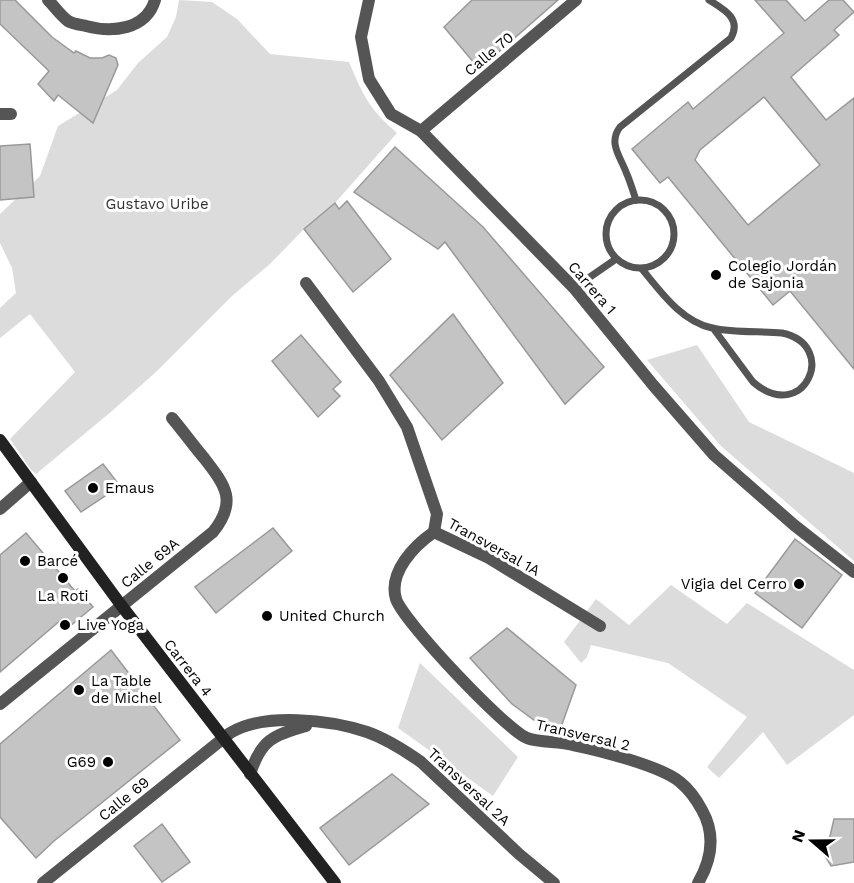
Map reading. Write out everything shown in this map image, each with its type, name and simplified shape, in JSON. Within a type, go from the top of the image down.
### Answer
[{"type":"street","points":[[48,0],[68,22],[96,29],[126,28],[135,25],[147,15],[155,0]]},
{"type":"street","name":"Carrera 1","points":[[369,0],[361,37],[369,79],[391,114],[421,131],[574,288],[714,455],[794,525],[854,572]]},
{"type":"street","name":"Calle 70","points":[[421,131],[576,0]]},
{"type":"street","name":"Transversal 1A","points":[[306,283],[379,381],[407,427],[437,514],[434,532],[487,558],[600,626]]},
{"type":"street","name":"Calle 69A","points":[[0,704],[213,532],[224,515],[226,503],[223,483],[172,418]]},
{"type":"street","name":"Carrera 4","points":[[0,440],[121,605],[335,883]]},
{"type":"street","points":[[0,509],[31,482]]},
{"type":"street","name":"Transversal 2","points":[[434,532],[420,542],[403,562],[395,585],[396,599],[409,621],[489,708],[527,738],[572,744],[657,769],[678,780],[692,793],[708,821],[712,842],[707,866],[698,883]]},
{"type":"street","name":"Transversal 2A","points":[[223,738],[240,728],[260,722],[286,720],[318,722],[367,732],[402,749],[421,762],[519,854],[554,883]]},
{"type":"street","name":"Transversal 2A","points":[[250,774],[262,746],[272,737],[318,722]]},
{"type":"street","name":"Calle 69","points":[[43,883],[223,738]]},
{"type":"lane","points":[[636,200],[615,149],[616,132],[731,38],[735,26],[732,16],[709,0]]},
{"type":"lane","points":[[636,200],[645,200],[661,207],[672,222],[674,231],[674,240],[666,256],[651,267],[642,269],[627,267],[616,259],[606,243],[607,223],[618,207],[636,200]]},
{"type":"lane","points":[[574,288],[616,259]]},
{"type":"lane","points":[[642,269],[676,308],[692,319],[712,328],[792,335],[805,344],[812,359],[810,375],[793,394],[777,396],[760,388],[712,328]]},
{"type":"green space","name":"Gustavo Uribe","points":[[179,0],[212,2],[237,19],[270,54],[349,62],[368,101],[397,133],[335,203],[232,296],[156,372],[36,474],[10,439],[75,372],[30,314],[0,338],[0,308],[16,293],[12,268],[0,243],[0,214],[40,176],[58,126],[117,90],[138,63],[167,37],[176,17]]},
{"type":"green space","points":[[697,345],[749,422],[854,473],[854,561],[721,446],[647,360]]},
{"type":"green space","points":[[671,585],[727,624],[747,603],[854,670],[854,715],[787,765],[763,732],[719,778],[707,767],[747,717],[668,663],[591,645],[587,657],[581,663],[564,642],[596,599],[629,625]]},
{"type":"green space","points":[[420,663],[518,757],[493,796],[398,728]]},
{"type":"building","points":[[0,0],[15,0],[52,37],[74,53],[76,51],[90,58],[102,58],[109,55],[116,58],[118,65],[93,123],[58,95],[54,101],[38,84],[49,71],[0,24]]},
{"type":"building","points":[[472,0],[558,0],[479,69],[444,27]]},
{"type":"building","points":[[755,0],[786,0],[805,21],[829,0],[843,0],[854,12],[834,30],[839,35],[791,77],[826,120],[854,98],[854,369],[790,291],[773,305],[668,177],[660,183],[632,149],[688,102],[693,109],[784,33]],"holes":[[[764,97],[820,165],[748,225],[695,160],[700,150]]]},
{"type":"building","points":[[30,144],[34,197],[0,200],[0,146]]},
{"type":"building","points":[[395,147],[483,227],[604,367],[565,404],[445,242],[438,249],[354,192]]},
{"type":"building","points":[[347,201],[391,259],[353,292],[304,229],[335,203],[339,209]]},
{"type":"building","points":[[453,314],[503,383],[442,440],[390,375]]},
{"type":"building","points":[[301,335],[341,382],[333,389],[340,396],[318,417],[272,361]]},
{"type":"building","name":"Emaus","points":[[103,464],[120,486],[81,512],[65,491]]},
{"type":"building","points":[[273,528],[292,551],[216,613],[195,587]]},
{"type":"building","points":[[26,533],[75,591],[78,589],[93,607],[69,627],[62,619],[0,672],[0,555]]},
{"type":"building","name":"Vigia del Cerro","points":[[795,539],[842,575],[802,628],[755,593]]},
{"type":"building","points":[[507,628],[576,685],[560,730],[534,720],[512,704],[470,658]]},
{"type":"building","points":[[111,650],[180,740],[36,858],[0,817],[0,744]]},
{"type":"building","points":[[392,774],[429,804],[349,865],[320,828]]},
{"type":"building","points":[[834,819],[854,819],[854,862],[831,866],[822,851],[830,836]]},
{"type":"building","points":[[162,824],[190,862],[162,882],[134,846]]},
{"type":"place","name":"Colegio Jordán de Sajonia","points":[[716,275]]},
{"type":"place","name":"Emaus","points":[[93,488]]},
{"type":"place","name":"Barcé","points":[[25,561]]},
{"type":"place","name":"La Roti","points":[[63,578]]},
{"type":"place","name":"Vigia del Cerro","points":[[799,584]]},
{"type":"place","name":"United Church","points":[[267,616]]},
{"type":"place","name":"Live Yoga","points":[[65,625]]},
{"type":"place","name":"La Table de Michel","points":[[79,690]]},
{"type":"place","name":"G69","points":[[108,762]]}]
